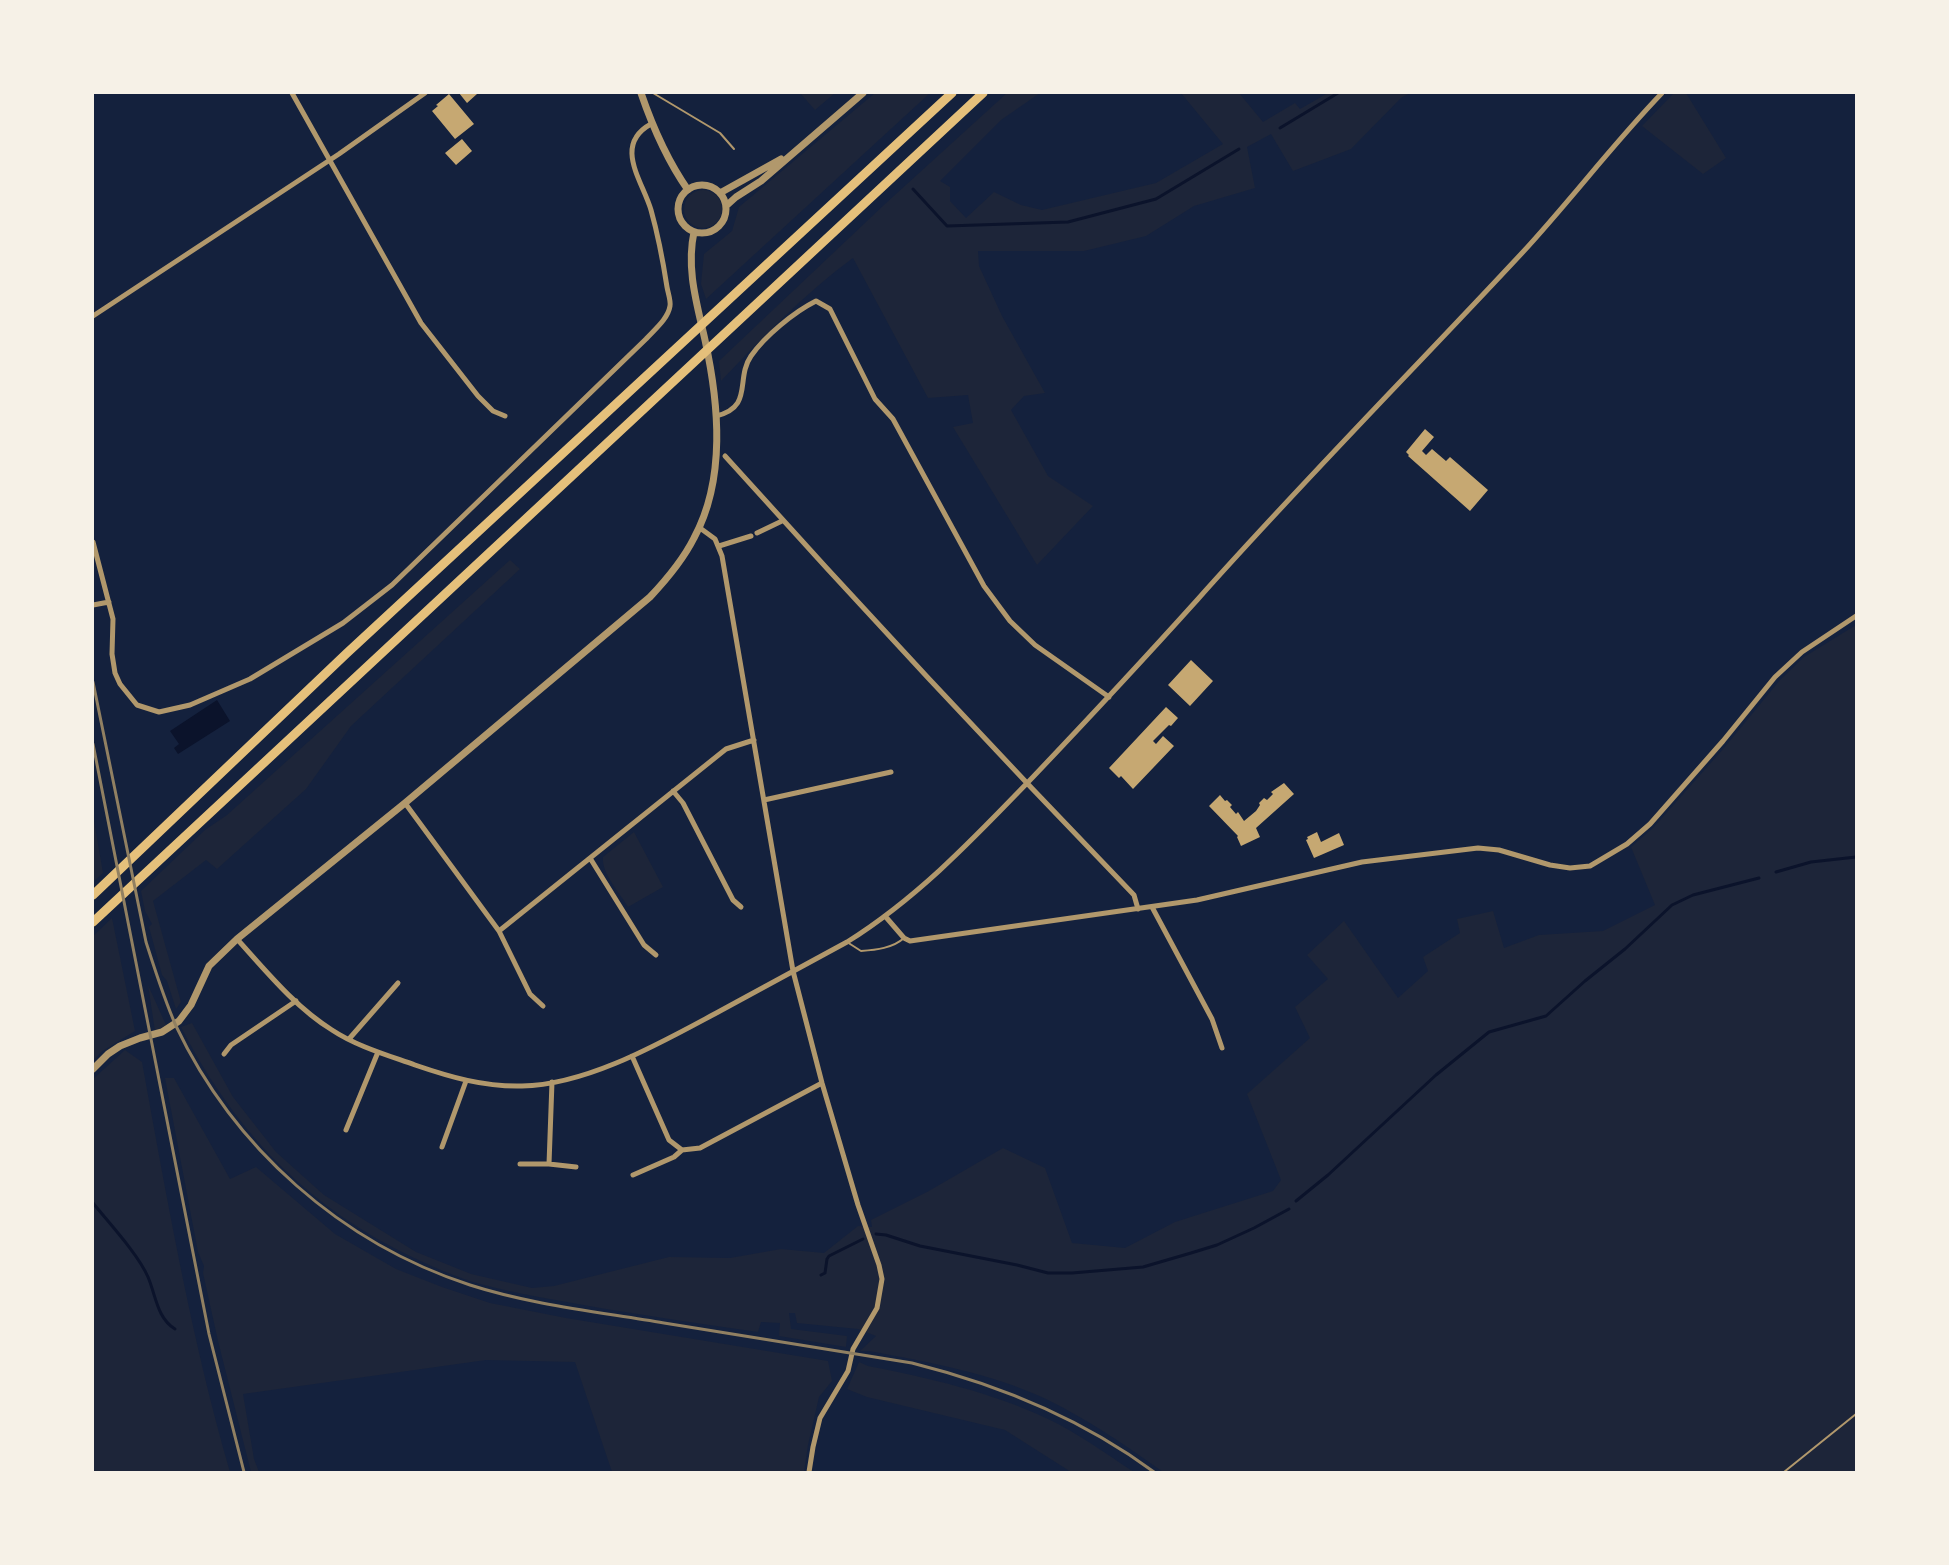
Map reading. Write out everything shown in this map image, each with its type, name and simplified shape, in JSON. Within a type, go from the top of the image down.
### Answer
[{"type":"highway","points":[[93,895],[347,653],[952,93]]},
{"type":"highway","points":[[93,922],[983,93]]},
{"type":"street","points":[[292,93],[421,323],[478,396],[493,411],[505,416]]},
{"type":"street","points":[[93,316],[339,154],[425,93]]},
{"type":"street","points":[[642,93],[651,124],[688,190]]},
{"type":"street","points":[[726,206],[761,181],[863,93]]},
{"type":"street","points":[[237,939],[268,974],[332,1031],[378,1052],[466,1081],[524,1086],[552,1082],[613,1065],[687,1029],[847,942],[885,916],[951,861],[1109,697],[1245,546],[1529,244],[1662,93]]},
{"type":"street","points":[[93,542],[109,602],[115,673],[120,684],[137,705],[159,712],[189,705],[250,679],[343,623],[392,585],[662,322],[670,305],[663,266],[651,209],[632,159],[634,144],[640,130],[651,124]]},
{"type":"street","points":[[720,193],[789,156]]},
{"type":"street","points":[[708,186],[720,193],[726,206],[725,214],[717,228],[702,233],[694,232],[681,221],[679,204],[688,190],[708,186]]},
{"type":"street","points":[[93,1070],[108,1054],[120,1046],[162,1032],[179,1021],[191,1005],[209,966],[237,939],[405,803],[650,597],[673,571],[700,528],[707,508],[717,451],[714,390],[690,264],[694,232]]},
{"type":"street","points":[[717,416],[734,409],[739,402],[742,397],[748,362],[760,345],[800,309],[816,301],[830,309],[875,399],[893,419],[984,586],[1026,638],[1109,697]]},
{"type":"street","points":[[725,456],[782,521],[1026,783],[1134,895],[1138,909]]},
{"type":"street","points":[[719,546],[782,521]]},
{"type":"street","points":[[700,528],[710,533],[719,546],[793,971],[822,1083],[882,1279],[877,1308],[853,1349],[848,1371],[820,1418],[809,1472]]},
{"type":"street","points":[[93,605],[109,602]]},
{"type":"street","points":[[885,916],[904,938],[917,940],[1197,900],[1362,862],[1478,848],[1499,849],[1550,865],[1570,868],[1590,866],[1627,844],[1650,824],[1775,677],[1802,652],[1856,616]]},
{"type":"street","points":[[499,931],[726,748],[754,740]]},
{"type":"street","points":[[764,800],[891,772]]},
{"type":"street","points":[[673,791],[682,803],[733,900],[741,907]]},
{"type":"street","points":[[405,803],[499,931],[530,994],[543,1006]]},
{"type":"street","points":[[590,858],[644,945],[656,955]]},
{"type":"street","points":[[1152,907],[1212,1019],[1222,1048]]},
{"type":"street","points":[[349,1039],[398,983]]},
{"type":"street","points":[[224,1054],[231,1045],[296,1001]]},
{"type":"street","points":[[346,1130],[378,1052]]},
{"type":"street","points":[[632,1056],[669,1140],[682,1150]]},
{"type":"street","points":[[442,1147],[466,1081]]},
{"type":"street","points":[[549,1164],[552,1082]]},
{"type":"street","points":[[633,1175],[674,1157],[682,1150],[700,1148],[822,1083]]},
{"type":"street","points":[[520,1164],[576,1167]]},
{"type":"lane","points":[[653,93],[720,133],[734,148]]},
{"type":"lane","points":[[847,942],[861,951],[898,944],[904,938]]},
{"type":"lane","points":[[1784,1472],[1856,1414]]},
{"type":"shaded area","points":[[800,93],[835,93],[815,110]]},
{"type":"shaded area","points":[[875,93],[930,93],[706,299],[701,284],[704,254],[732,231],[739,207]]},
{"type":"shaded area","points":[[1007,93],[1040,93],[1001,120],[940,181],[950,187],[950,201],[966,218],[994,192],[1021,205],[1042,210],[1156,183],[1223,144],[1181,93],[1239,93],[1263,122],[1295,103],[1300,109],[1328,93],[1410,93],[1401,98],[1351,149],[1293,171],[1271,134],[1247,147],[1255,188],[1194,206],[1146,236],[1084,251],[978,251],[979,266],[1002,316],[1045,393],[1024,396],[1011,410],[1048,476],[1093,506],[1037,565],[953,427],[973,423],[968,395],[928,398],[853,258],[801,301],[721,381],[719,361],[885,204]]},
{"type":"shaded area","points":[[1674,93],[1686,93],[1726,158],[1703,174],[1642,126]]},
{"type":"shaded area","points":[[703,190],[716,196],[722,209],[716,222],[703,228],[690,222],[684,209],[690,196]]},
{"type":"shaded area","points":[[510,560],[520,569],[351,726],[306,789],[217,869],[206,860],[153,901],[181,1002],[176,1009],[167,981],[162,975],[149,927],[152,924],[145,911],[141,891],[205,830],[227,815]]},
{"type":"shaded area","points":[[1856,625],[1856,1472],[1163,1472],[1092,1424],[1025,1390],[959,1369],[860,1351],[876,1336],[858,1329],[797,1323],[795,1313],[789,1313],[791,1329],[847,1336],[846,1347],[779,1336],[780,1323],[761,1322],[758,1332],[522,1294],[473,1282],[423,1262],[359,1228],[297,1181],[244,1126],[200,1062],[181,1027],[192,1023],[233,1097],[276,1152],[324,1195],[416,1252],[471,1274],[532,1288],[554,1286],[669,1257],[730,1258],[781,1249],[824,1253],[858,1226],[872,1227],[871,1220],[927,1192],[1003,1148],[1045,1168],[1072,1243],[1125,1248],[1175,1222],[1273,1191],[1281,1180],[1247,1094],[1310,1038],[1295,1007],[1328,979],[1307,955],[1344,921],[1398,998],[1428,971],[1423,957],[1460,933],[1457,919],[1493,911],[1504,948],[1539,935],[1603,931],[1655,905],[1631,847],[1653,828],[1780,680],[1804,657]]},
{"type":"shaded area","points":[[217,700],[230,721],[178,754],[174,748],[179,744],[170,731]]},
{"type":"shaded area","points":[[93,815],[103,873],[93,882]]},
{"type":"shaded area","points":[[634,832],[663,887],[628,907],[605,870],[603,857]]},
{"type":"shaded area","points":[[112,918],[135,1031],[101,1052],[93,1061],[93,936]]},
{"type":"shaded area","points":[[148,985],[166,1025],[155,1031]]},
{"type":"shaded area","points":[[125,1050],[142,1062],[192,1320],[230,1472],[93,1472],[93,1079]]},
{"type":"shaded area","points":[[165,1078],[174,1078],[230,1179],[256,1167],[335,1234],[396,1269],[490,1303],[566,1318],[828,1361],[832,1381],[819,1397],[804,1472],[612,1472],[575,1362],[486,1360],[243,1394],[254,1459],[259,1472],[251,1472],[218,1341],[203,1273],[204,1266],[198,1252]]},
{"type":"shaded area","points":[[859,1362],[960,1387],[1026,1409],[1070,1431],[1134,1472],[1071,1472],[1005,1430],[867,1397],[847,1389]]},
{"type":"building","points":[[459,93],[476,93],[477,94],[467,103]]},
{"type":"building","points":[[449,94],[474,124],[455,139],[432,111]]},
{"type":"building","points":[[462,139],[472,151],[456,165],[445,153]]},
{"type":"building","points":[[1425,429],[1434,437],[1422,451],[1426,455],[1432,449],[1446,461],[1450,457],[1488,490],[1470,511],[1408,456],[1406,452]]},
{"type":"building","points":[[1191,660],[1213,681],[1190,706],[1168,685]]},
{"type":"building","points":[[1166,707],[1178,718],[1153,741],[1156,744],[1163,736],[1174,746],[1133,789],[1121,776],[1119,778],[1109,768]]},
{"type":"building","points":[[1284,783],[1294,794],[1256,828],[1260,837],[1241,846],[1238,836],[1209,806],[1220,795],[1232,805],[1230,807],[1236,814],[1238,812],[1244,821],[1256,811],[1264,798],[1267,800],[1273,794],[1271,792]]},
{"type":"building","points":[[1317,832],[1321,842],[1339,833],[1344,845],[1314,858],[1306,840],[1307,837]]},
{"type":"waterway","points":[[1280,128],[1338,93]]},
{"type":"waterway","points":[[913,189],[947,226],[1068,222],[1156,199],[1239,149]]},
{"type":"waterway","points":[[1776,872],[1811,862],[1856,857]]},
{"type":"waterway","points":[[1296,1201],[1328,1175],[1436,1075],[1489,1032],[1546,1016],[1625,949],[1672,905],[1693,895],[1759,878]]},
{"type":"waterway","points":[[93,1203],[123,1239],[143,1268],[164,1319],[175,1329]]},
{"type":"waterway","points":[[876,1234],[920,1246],[1048,1273],[1072,1273],[1143,1267],[1191,1253],[1217,1245],[1289,1209]]},
{"type":"waterway","points":[[821,1275],[825,1273],[829,1256],[863,1239]]},
{"type":"railway","points":[[93,682],[146,942],[176,1026],[200,1070],[228,1112],[260,1150],[296,1186],[336,1217],[378,1244],[423,1267],[470,1285],[517,1298],[912,1363],[945,1372],[1039,1405],[1098,1435],[1154,1472]]},
{"type":"railway","points":[[93,744],[209,1334],[244,1472]]}]
